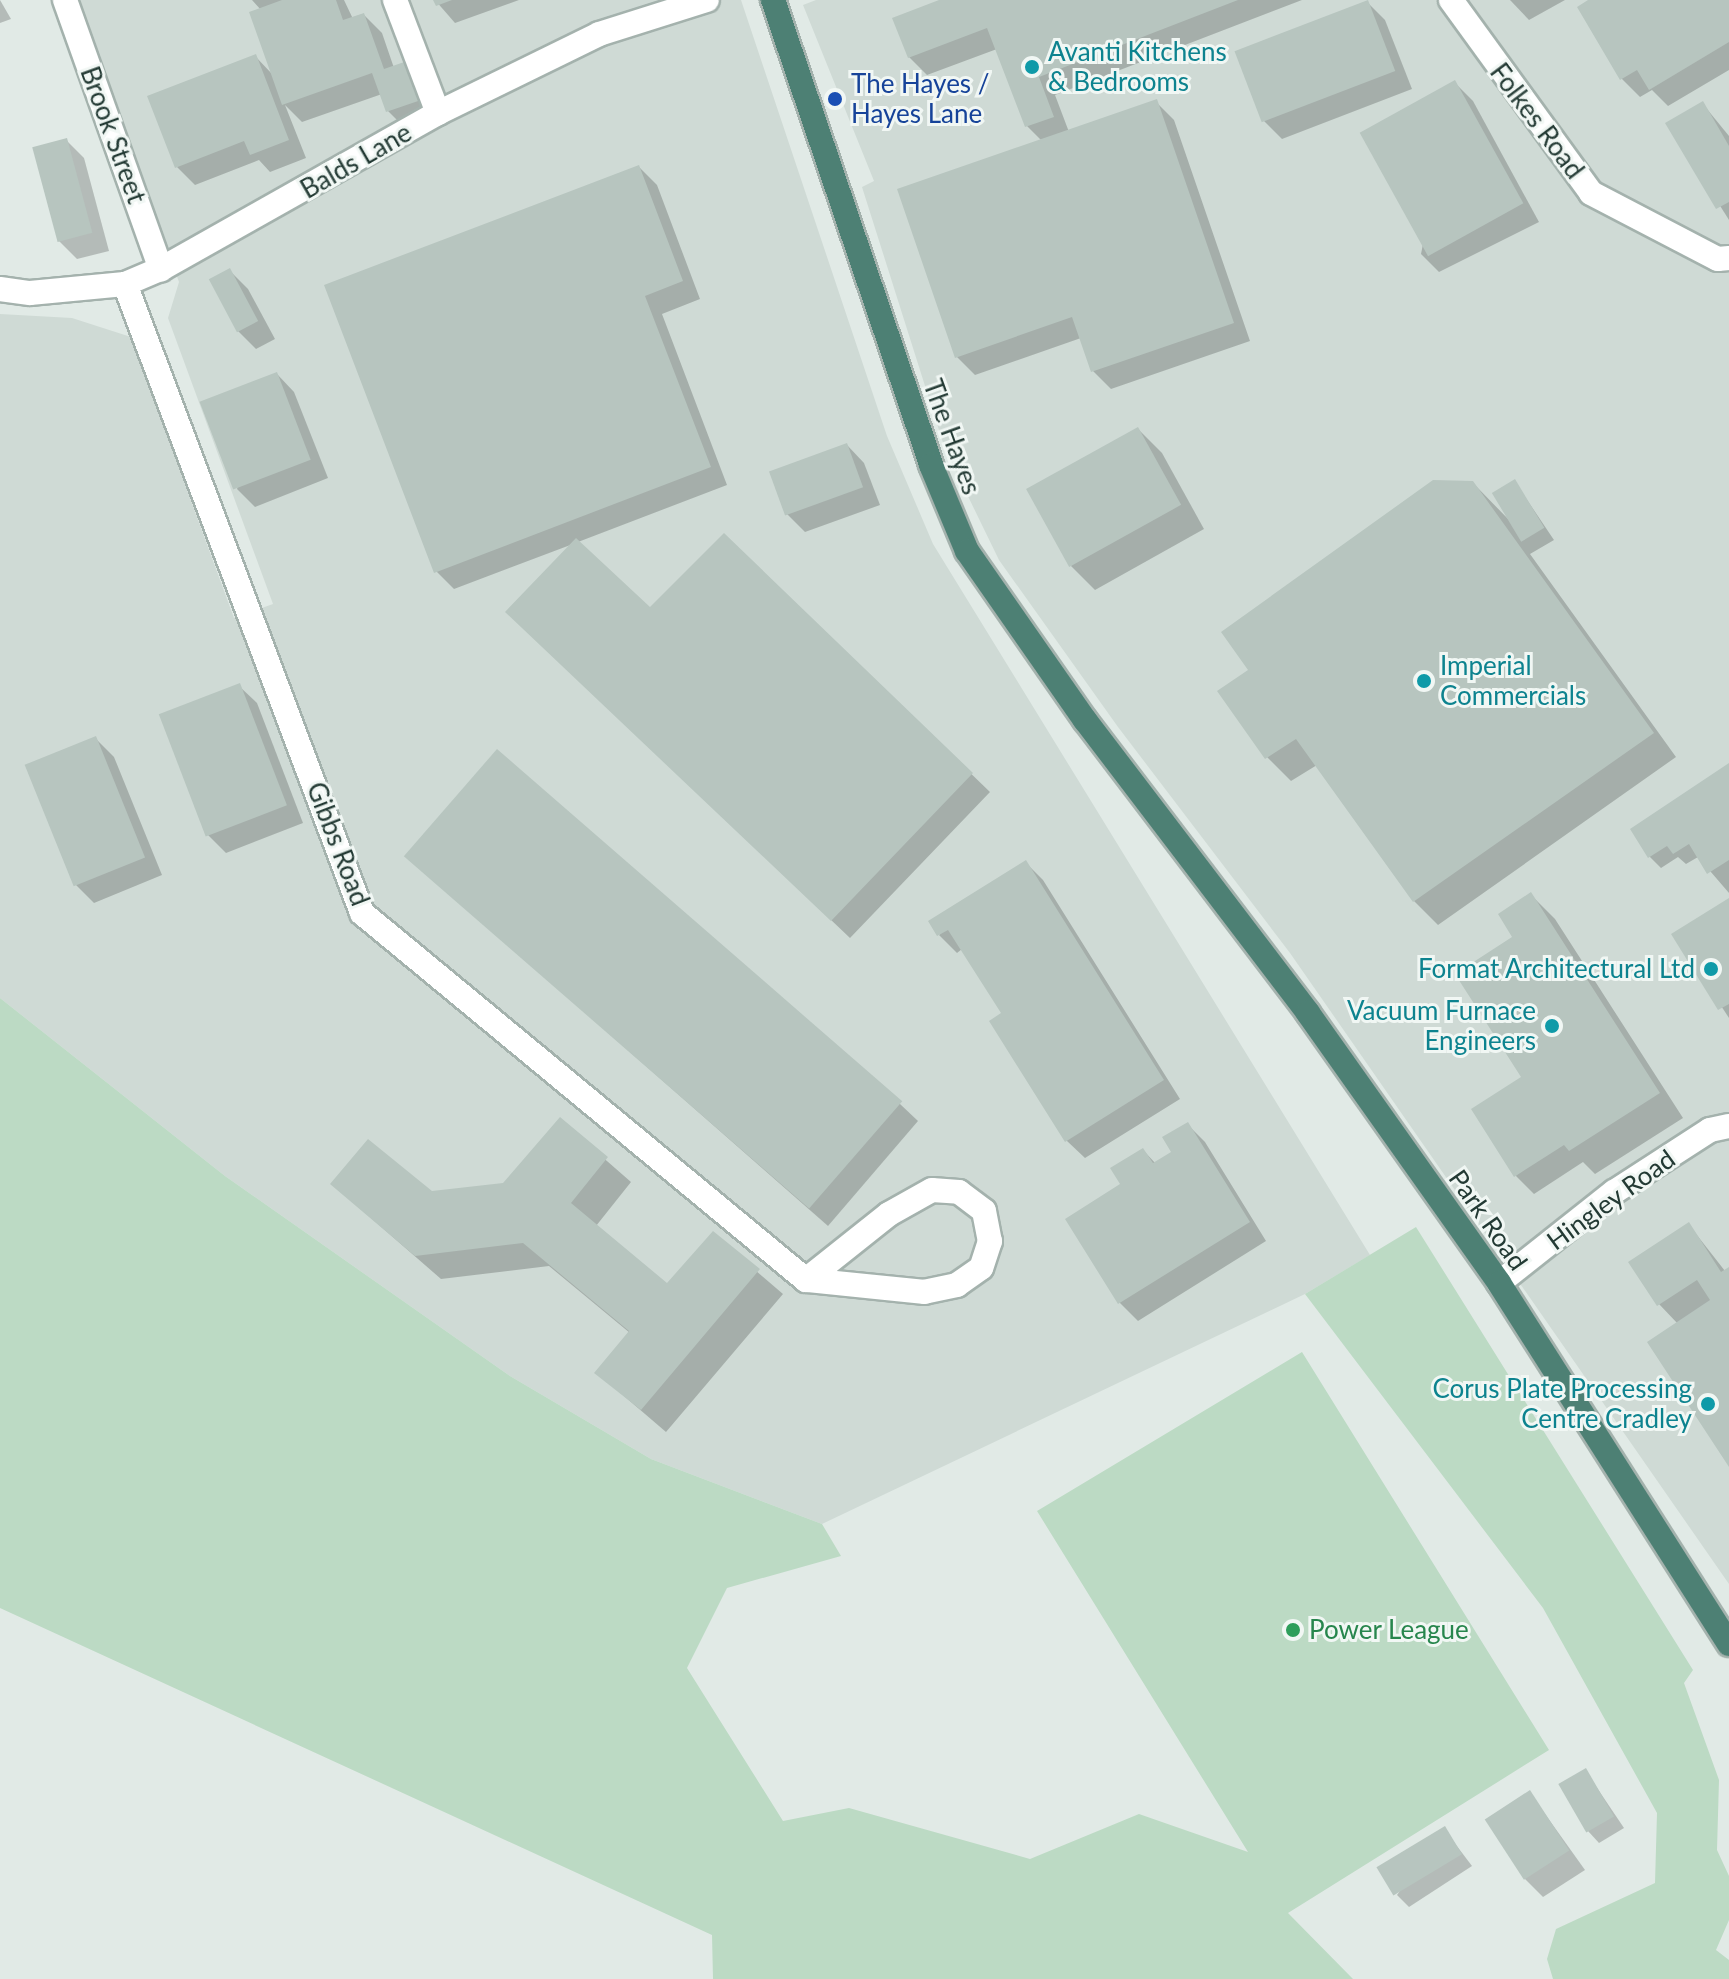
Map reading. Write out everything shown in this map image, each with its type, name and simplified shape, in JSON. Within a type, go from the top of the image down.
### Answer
[{"type":"highway","name":"The Hayes","points":[[773,0],[926,452],[967,551],[1179,843]]},
{"type":"highway","name":"Park Road","points":[[1179,843],[1308,1013],[1499,1283],[1729,1644]]},
{"type":"street","name":"Brook Street","points":[[65,0],[161,269]]},
{"type":"street","points":[[395,0],[438,113]]},
{"type":"street","name":"Balds Lane","points":[[0,289],[30,293],[125,284],[161,269],[438,113],[599,34],[707,0]]},
{"type":"street","name":"Folkes Road","points":[[1451,0],[1591,193],[1718,259],[1729,258]]},
{"type":"street","name":"Gibbs Road","points":[[125,284],[362,913],[806,1280]]},
{"type":"street","name":"Hingley Road","points":[[1499,1283],[1614,1192],[1710,1130],[1729,1126]]},
{"type":"street","points":[[932,1190],[959,1192],[984,1211],[990,1241],[981,1268],[957,1285],[925,1292],[806,1280],[889,1214],[932,1190]]},
{"type":"shaded area","points":[[77,0],[741,0],[887,436],[933,544],[1370,1255],[1305,1294],[822,1524],[651,1459],[510,1376],[225,1176],[0,998],[0,314],[72,318],[131,337],[234,618],[273,604],[168,318],[179,282]]},
{"type":"shaded area","points":[[816,0],[1729,0],[1729,1584],[1290,953],[1118,727],[999,560],[945,449],[862,187],[874,181],[803,5]]},
{"type":"green space","points":[[0,998],[225,1176],[510,1376],[651,1459],[822,1524],[841,1556],[727,1588],[687,1668],[783,1821],[849,1808],[1030,1859],[1139,1814],[1248,1852],[1037,1511],[1302,1352],[1549,1750],[1288,1913],[1353,1979],[713,1979],[712,1935],[0,1608]]},
{"type":"green space","points":[[1416,1227],[1693,1670],[1684,1683],[1719,1780],[1717,1850],[1729,1876],[1729,1920],[1716,1950],[1729,1960],[1729,1979],[1553,1979],[1547,1959],[1556,1929],[1655,1883],[1657,1813],[1543,1608],[1305,1294]]},
{"type":"building","points":[[282,0],[336,0],[343,20],[364,13],[384,69],[410,60],[424,99],[386,112],[372,73],[282,105],[249,12]]},
{"type":"building","points":[[433,0],[452,0],[436,6]]},
{"type":"building","name":"Avanti Kitchens & Bedrooms","points":[[939,0],[1238,0],[1039,77],[1054,117],[1025,127],[987,28],[908,58],[892,18]]},
{"type":"building","points":[[1368,0],[1395,71],[1262,122],[1234,51]]},
{"type":"building","points":[[1588,0],[1729,0],[1729,42],[1649,90],[1637,70],[1620,80],[1577,7]]},
{"type":"building","points":[[256,54],[289,140],[250,155],[244,141],[175,168],[147,96]]},
{"type":"building","points":[[1455,80],[1523,203],[1428,256],[1360,133]]},
{"type":"building","points":[[1157,99],[1234,323],[1091,372],[1072,317],[955,358],[897,189]]},
{"type":"building","points":[[1703,101],[1729,146],[1729,202],[1716,209],[1665,123]]},
{"type":"building","points":[[67,138],[92,233],[58,242],[32,147]]},
{"type":"building","points":[[639,165],[683,281],[645,296],[711,467],[434,573],[324,285]]},
{"type":"building","points":[[230,268],[258,321],[237,332],[209,279]]},
{"type":"building","points":[[277,372],[311,460],[233,490],[200,402]]},
{"type":"building","points":[[1138,427],[1181,505],[1069,567],[1026,489]]},
{"type":"building","points":[[847,443],[863,487],[785,516],[769,471]]},
{"type":"building","points":[[1515,479],[1544,528],[1521,542],[1492,493]]},
{"type":"building","name":"Imperial Commercials","points":[[1433,480],[1473,481],[1654,733],[1413,902],[1296,739],[1265,759],[1217,691],[1248,670],[1221,632]]},
{"type":"building","points":[[724,533],[973,773],[831,921],[505,612],[576,538],[650,607]]},
{"type":"building","points":[[240,683],[287,805],[206,836],[159,714]]},
{"type":"building","points":[[96,736],[145,857],[74,886],[25,765]]},
{"type":"building","points":[[497,749],[902,1101],[809,1208],[404,856]]},
{"type":"building","points":[[1729,763],[1729,860],[1707,874],[1689,844],[1673,854],[1667,846],[1648,858],[1630,829]]},
{"type":"building","points":[[1026,860],[1164,1080],[1065,1142],[989,1021],[1001,1013],[948,930],[937,936],[928,921]]},
{"type":"building","name":"Vacuum Furnace Engineers","points":[[1531,892],[1660,1093],[1569,1151],[1564,1145],[1514,1177],[1471,1109],[1521,1077],[1455,974],[1512,937],[1498,914]]},
{"type":"building","name":"Format Architectural Ltd","points":[[1729,898],[1729,1004],[1718,1010],[1671,934]]},
{"type":"building","points":[[560,1117],[608,1157],[571,1203],[667,1283],[713,1231],[760,1269],[641,1410],[594,1373],[629,1331],[523,1243],[415,1256],[330,1184],[368,1139],[432,1191],[503,1183]]},
{"type":"building","points":[[1188,1122],[1250,1222],[1118,1304],[1065,1219],[1120,1184],[1110,1168],[1143,1148],[1153,1163],[1171,1152],[1162,1137]]},
{"type":"building","name":"Corus Plate Processing Centre Cradley","points":[[1689,1222],[1721,1272],[1729,1267],[1729,1467],[1647,1342],[1710,1300],[1697,1280],[1657,1306],[1628,1262]]},
{"type":"building","points":[[1586,1768],[1614,1816],[1586,1832],[1558,1784]]},
{"type":"building","points":[[1530,1790],[1569,1850],[1524,1880],[1485,1819]]},
{"type":"building","points":[[1445,1826],[1462,1854],[1393,1895],[1376,1867]]},
{"type":"place","name":"Avanti Kitchens & Bedrooms","points":[[1032,67]]},
{"type":"place","name":"The Hayes / Hayes Lane","points":[[835,99]]},
{"type":"place","name":"Imperial Commercials","points":[[1424,681]]},
{"type":"place","name":"Format Architectural Ltd","points":[[1711,969]]},
{"type":"place","name":"Vacuum Furnace Engineers","points":[[1552,1026]]},
{"type":"place","name":"Corus Plate Processing Centre Cradley","points":[[1708,1404]]},
{"type":"place","name":"Power League","points":[[1293,1630]]}]
